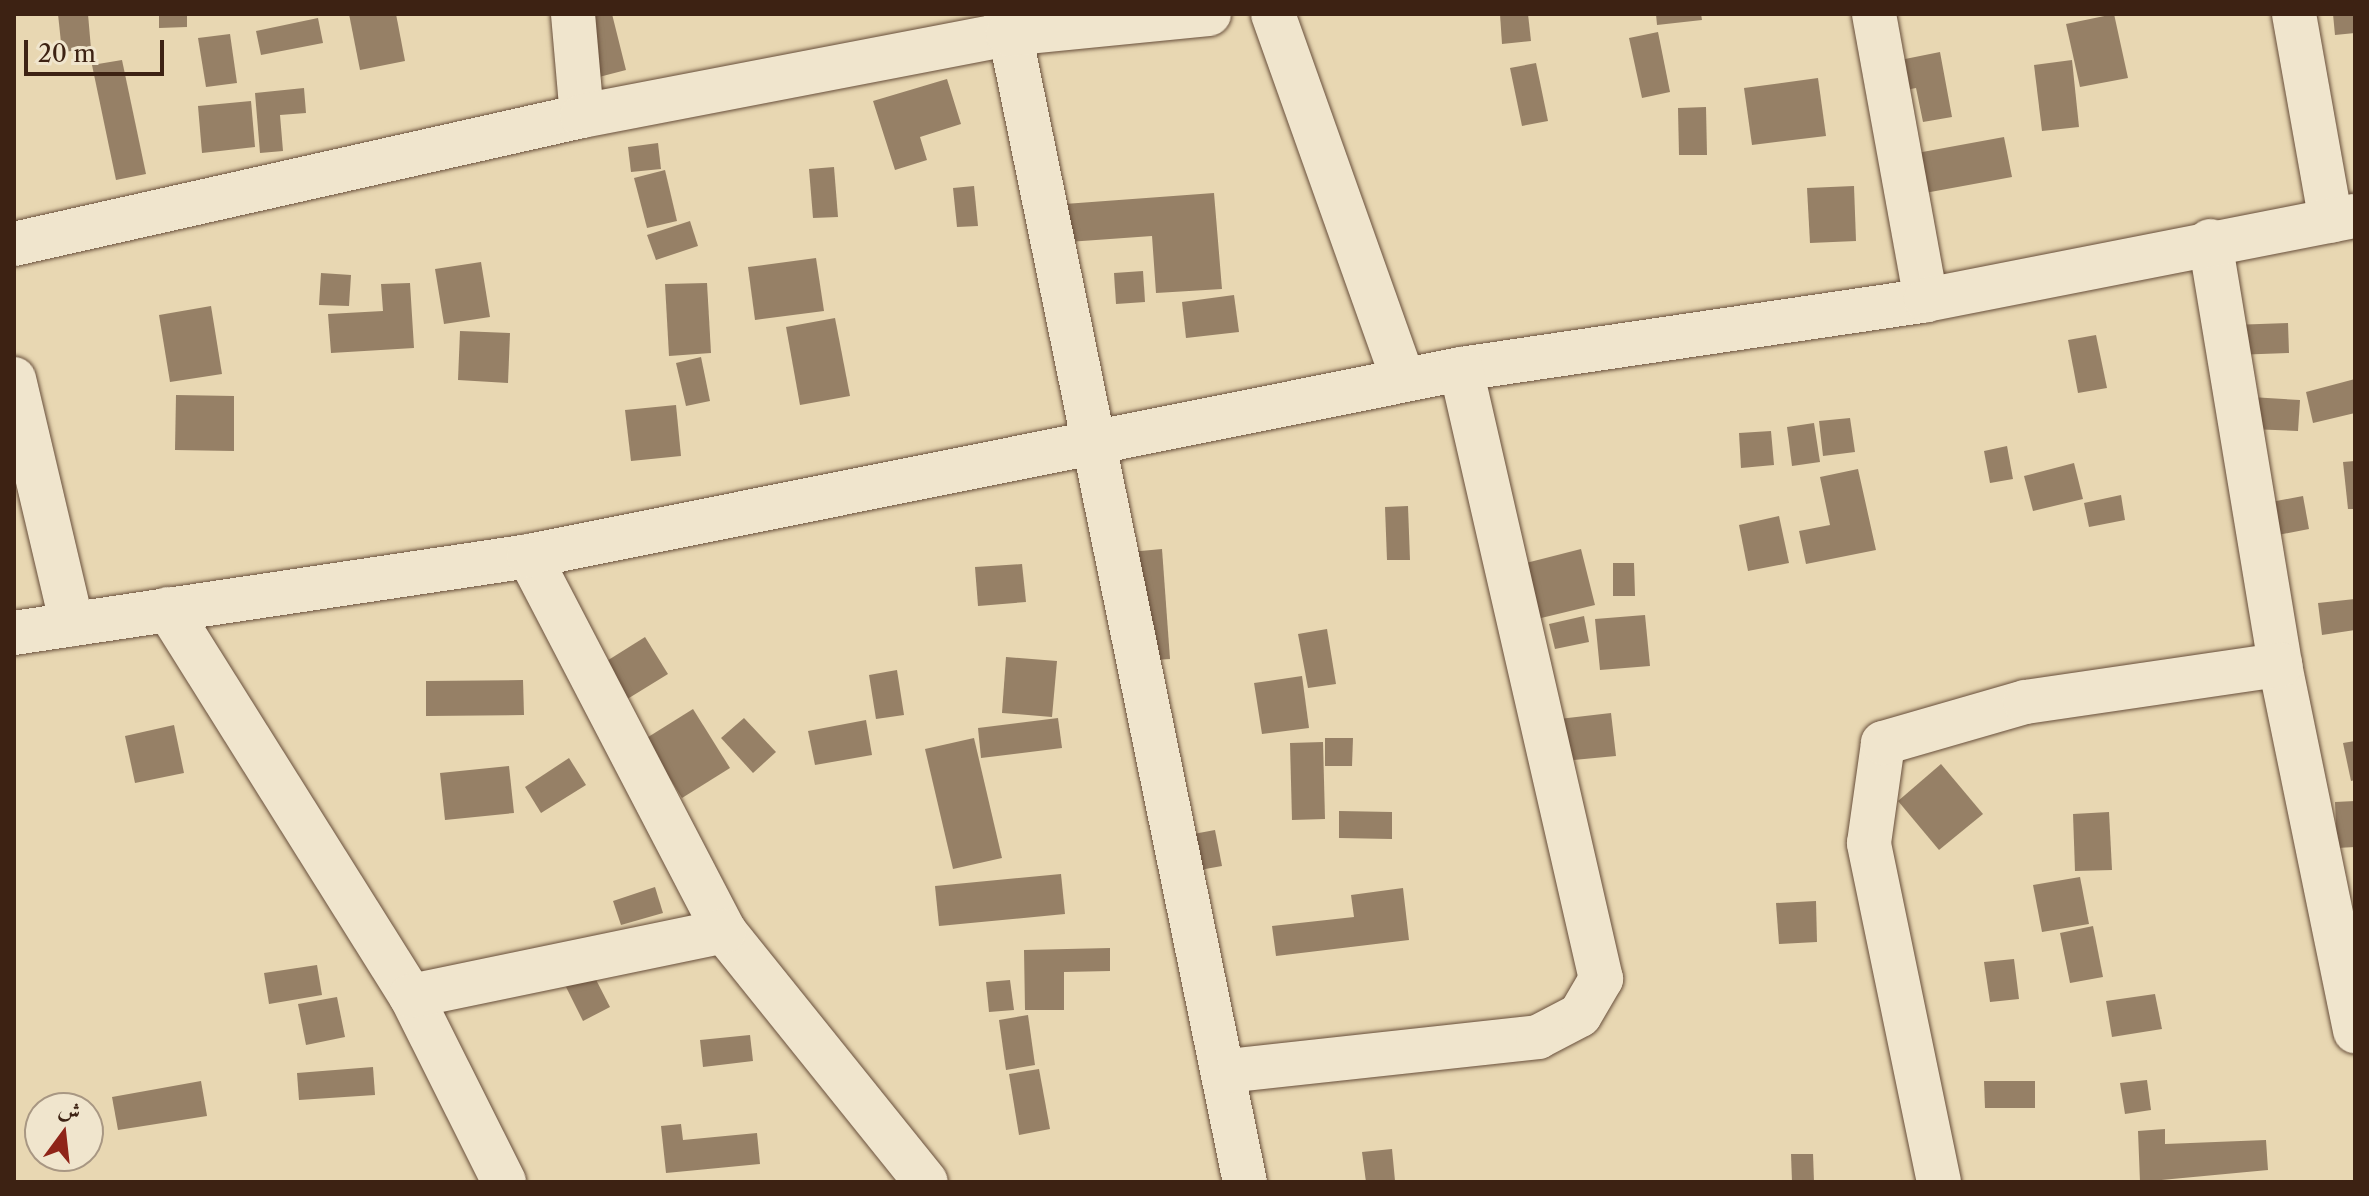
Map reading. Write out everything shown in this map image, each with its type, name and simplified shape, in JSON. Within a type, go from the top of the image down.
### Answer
[{"type":"street","points":[[573,14],[582,116]]},
{"type":"street","points":[[14,244],[1007,24],[1209,14]]},
{"type":"street","points":[[1273,14],[1403,380]]},
{"type":"street","points":[[1874,14],[1926,300]]},
{"type":"street","points":[[14,633],[529,556],[1461,369],[1926,300],[2210,241],[2343,218],[2294,14]]},
{"type":"street","points":[[1007,24],[1097,440],[1227,1071],[1245,1182]]},
{"type":"street","points":[[2210,241],[2280,665],[2345,911],[2355,1031]]},
{"type":"street","points":[[1227,1071],[1538,1037],[1580,1015],[1601,979],[1461,369]]},
{"type":"street","points":[[14,379],[72,624]]},
{"type":"street","points":[[529,556],[724,931],[926,1182]]},
{"type":"street","points":[[168,609],[411,996],[504,1182]]},
{"type":"street","points":[[1939,1182],[1869,843],[1883,743],[2025,702],[2280,665]]},
{"type":"street","points":[[411,996],[724,931]]},
{"type":"building","points":[[58,14],[88,14],[91,49],[62,52]]},
{"type":"building","points":[[159,14],[187,14],[187,27],[159,28]]},
{"type":"building","points":[[349,14],[396,14],[405,61],[360,70]]},
{"type":"building","points":[[584,14],[612,14],[626,70],[599,77]]},
{"type":"building","points":[[1500,14],[1528,14],[1531,41],[1502,44]]},
{"type":"building","points":[[1656,14],[1701,14],[1702,20],[1657,25]]},
{"type":"building","points":[[2114,14],[2128,78],[2080,87],[2066,24]]},
{"type":"building","points":[[2333,14],[2355,14],[2355,33],[2335,35]]},
{"type":"building","points":[[318,18],[323,43],[261,55],[256,31]]},
{"type":"building","points":[[1658,32],[1670,92],[1642,98],[1629,38]]},
{"type":"building","points":[[230,34],[237,83],[206,87],[198,38]]},
{"type":"building","points":[[1940,52],[1952,117],[1923,122],[1916,88],[1890,93],[1885,63]]},
{"type":"building","points":[[122,60],[146,174],[116,180],[92,65]]},
{"type":"building","points":[[2072,60],[2079,127],[2042,131],[2034,65]]},
{"type":"building","points":[[1536,63],[1548,121],[1522,126],[1510,68]]},
{"type":"building","points":[[1818,78],[1826,136],[1752,145],[1744,88]]},
{"type":"building","points":[[947,79],[961,124],[920,137],[927,160],[895,170],[873,101]]},
{"type":"building","points":[[304,88],[306,113],[280,115],[283,151],[260,153],[255,93]]},
{"type":"building","points":[[251,101],[255,147],[202,153],[198,106]]},
{"type":"building","points":[[1706,107],[1707,155],[1679,155],[1678,108]]},
{"type":"building","points":[[2004,137],[2012,177],[1914,195],[1906,155]]},
{"type":"building","points":[[658,143],[661,169],[631,172],[628,147]]},
{"type":"building","points":[[834,167],[838,217],[813,218],[809,169]]},
{"type":"building","points":[[665,170],[677,221],[647,228],[634,178]]},
{"type":"building","points":[[974,186],[978,226],[957,227],[953,188]]},
{"type":"building","points":[[1854,186],[1856,241],[1810,243],[1807,188]]},
{"type":"building","points":[[1214,193],[1222,289],[1156,293],[1152,236],[1054,243],[1051,205]]},
{"type":"building","points":[[690,221],[698,246],[656,260],[647,235]]},
{"type":"building","points":[[816,258],[824,311],[755,320],[748,267]]},
{"type":"building","points":[[481,262],[490,317],[444,324],[435,269]]},
{"type":"building","points":[[1143,271],[1145,302],[1116,304],[1114,273]]},
{"type":"building","points":[[321,273],[351,275],[349,306],[319,305]]},
{"type":"building","points":[[410,283],[414,348],[331,353],[328,314],[383,311],[381,284]]},
{"type":"building","points":[[707,283],[711,353],[669,356],[665,284]]},
{"type":"building","points":[[1234,295],[1239,332],[1186,338],[1182,302]]},
{"type":"building","points":[[211,306],[222,374],[170,382],[159,315]]},
{"type":"building","points":[[835,318],[850,396],[800,405],[786,327]]},
{"type":"building","points":[[2288,323],[2289,353],[2234,355],[2232,325]]},
{"type":"building","points":[[460,331],[510,333],[508,383],[458,380]]},
{"type":"building","points":[[2096,335],[2107,388],[2078,393],[2068,340]]},
{"type":"building","points":[[701,357],[710,401],[686,406],[676,363]]},
{"type":"building","points":[[2355,379],[2355,413],[2313,423],[2306,392]]},
{"type":"building","points":[[176,395],[234,396],[234,451],[175,450]]},
{"type":"building","points":[[2251,397],[2300,400],[2298,431],[2249,429]]},
{"type":"building","points":[[676,405],[681,456],[631,461],[625,410]]},
{"type":"building","points":[[1850,418],[1855,452],[1823,456],[1819,421]]},
{"type":"building","points":[[1814,423],[1820,462],[1792,466],[1787,427]]},
{"type":"building","points":[[1771,431],[1774,465],[1741,468],[1739,433]]},
{"type":"building","points":[[2007,446],[2013,479],[1990,483],[1984,451]]},
{"type":"building","points":[[2355,461],[2355,509],[2348,509],[2343,462]]},
{"type":"building","points":[[2074,463],[2083,499],[2033,511],[2024,476]]},
{"type":"building","points":[[1858,469],[1876,550],[1806,564],[1799,531],[1830,525],[1820,477]]},
{"type":"building","points":[[2121,495],[2125,520],[2089,527],[2084,503]]},
{"type":"building","points":[[2303,496],[2309,529],[2246,541],[2240,508]]},
{"type":"building","points":[[1408,506],[1410,560],[1387,560],[1385,507]]},
{"type":"building","points":[[1779,516],[1789,563],[1748,571],[1739,525]]},
{"type":"building","points":[[1162,549],[1170,659],[1138,661],[1130,552]]},
{"type":"building","points":[[1581,549],[1595,605],[1537,619],[1522,564]]},
{"type":"building","points":[[1613,563],[1634,563],[1635,596],[1613,596]]},
{"type":"building","points":[[1022,564],[1026,602],[978,606],[975,567]]},
{"type":"building","points":[[2355,599],[2355,630],[2322,635],[2318,603]]},
{"type":"building","points":[[1645,615],[1650,666],[1600,670],[1595,619]]},
{"type":"building","points":[[1584,616],[1589,642],[1555,649],[1549,624]]},
{"type":"building","points":[[1327,629],[1336,684],[1308,688],[1298,634]]},
{"type":"building","points":[[645,637],[668,674],[616,706],[594,669]]},
{"type":"building","points":[[1006,657],[1057,661],[1052,717],[1002,713]]},
{"type":"building","points":[[897,670],[904,715],[876,719],[869,675]]},
{"type":"building","points":[[1302,676],[1309,728],[1262,734],[1254,683]]},
{"type":"building","points":[[523,680],[524,715],[426,716],[426,681]]},
{"type":"building","points":[[693,709],[730,768],[682,798],[645,739]]},
{"type":"building","points":[[1611,713],[1616,756],[1563,761],[1559,719]]},
{"type":"building","points":[[744,718],[776,752],[753,773],[721,738]]},
{"type":"building","points":[[1058,718],[1062,748],[981,758],[978,728]]},
{"type":"building","points":[[866,720],[872,755],[815,765],[808,731]]},
{"type":"building","points":[[174,725],[184,773],[135,783],[125,736]]},
{"type":"building","points":[[974,738],[1002,858],[953,869],[925,749]]},
{"type":"building","points":[[1325,738],[1353,738],[1352,766],[1325,766]]},
{"type":"building","points":[[2355,741],[2355,780],[2351,781],[2343,743]]},
{"type":"building","points":[[1323,742],[1325,819],[1292,820],[1290,743]]},
{"type":"building","points":[[569,758],[586,785],[541,813],[525,787]]},
{"type":"building","points":[[1941,764],[1983,814],[1939,850],[1898,801]]},
{"type":"building","points":[[509,766],[514,813],[445,820],[440,773]]},
{"type":"building","points":[[2355,801],[2355,847],[2337,848],[2335,802]]},
{"type":"building","points":[[1339,811],[1392,812],[1392,839],[1339,838]]},
{"type":"building","points":[[2109,812],[2112,870],[2075,871],[2073,814]]},
{"type":"building","points":[[1215,830],[1222,866],[1194,871],[1188,835]]},
{"type":"building","points":[[1061,874],[1065,914],[939,926],[935,886]]},
{"type":"building","points":[[2080,877],[2089,924],[2042,932],[2033,885]]},
{"type":"building","points":[[655,887],[663,913],[621,925],[613,901]]},
{"type":"building","points":[[1403,888],[1409,940],[1276,956],[1272,926],[1354,917],[1351,895]]},
{"type":"building","points":[[1816,901],[1817,942],[1779,944],[1776,903]]},
{"type":"building","points":[[2093,926],[2103,977],[2070,983],[2060,933]]},
{"type":"building","points":[[1110,948],[1110,971],[1064,972],[1064,1010],[1025,1010],[1024,950]]},
{"type":"building","points":[[2014,959],[2019,999],[1990,1002],[1984,962]]},
{"type":"building","points":[[317,965],[322,995],[269,1004],[264,973]]},
{"type":"building","points":[[589,966],[610,1007],[583,1021],[562,979]]},
{"type":"building","points":[[1010,980],[1014,1010],[989,1012],[986,982]]},
{"type":"building","points":[[2155,994],[2162,1029],[2112,1037],[2106,1001]]},
{"type":"building","points":[[337,997],[345,1037],[306,1045],[298,1004]]},
{"type":"building","points":[[1028,1015],[1035,1065],[1006,1070],[999,1020]]},
{"type":"building","points":[[750,1035],[753,1061],[703,1067],[700,1040]]},
{"type":"building","points":[[373,1067],[375,1095],[299,1100],[297,1073]]},
{"type":"building","points":[[1039,1069],[1050,1129],[1019,1135],[1009,1074]]},
{"type":"building","points":[[2147,1080],[2151,1110],[2125,1114],[2120,1083]]},
{"type":"building","points":[[201,1081],[207,1116],[118,1130],[112,1097]]},
{"type":"building","points":[[1984,1081],[2035,1081],[2035,1108],[1985,1108]]},
{"type":"building","points":[[681,1124],[683,1140],[757,1133],[760,1164],[666,1173],[661,1126]]},
{"type":"building","points":[[2165,1129],[2165,1144],[2266,1140],[2268,1170],[2140,1182],[2138,1131]]},
{"type":"building","points":[[1392,1149],[1395,1181],[1366,1182],[1362,1152]]},
{"type":"building","points":[[1791,1154],[1813,1154],[1814,1182],[1792,1182]]}]
